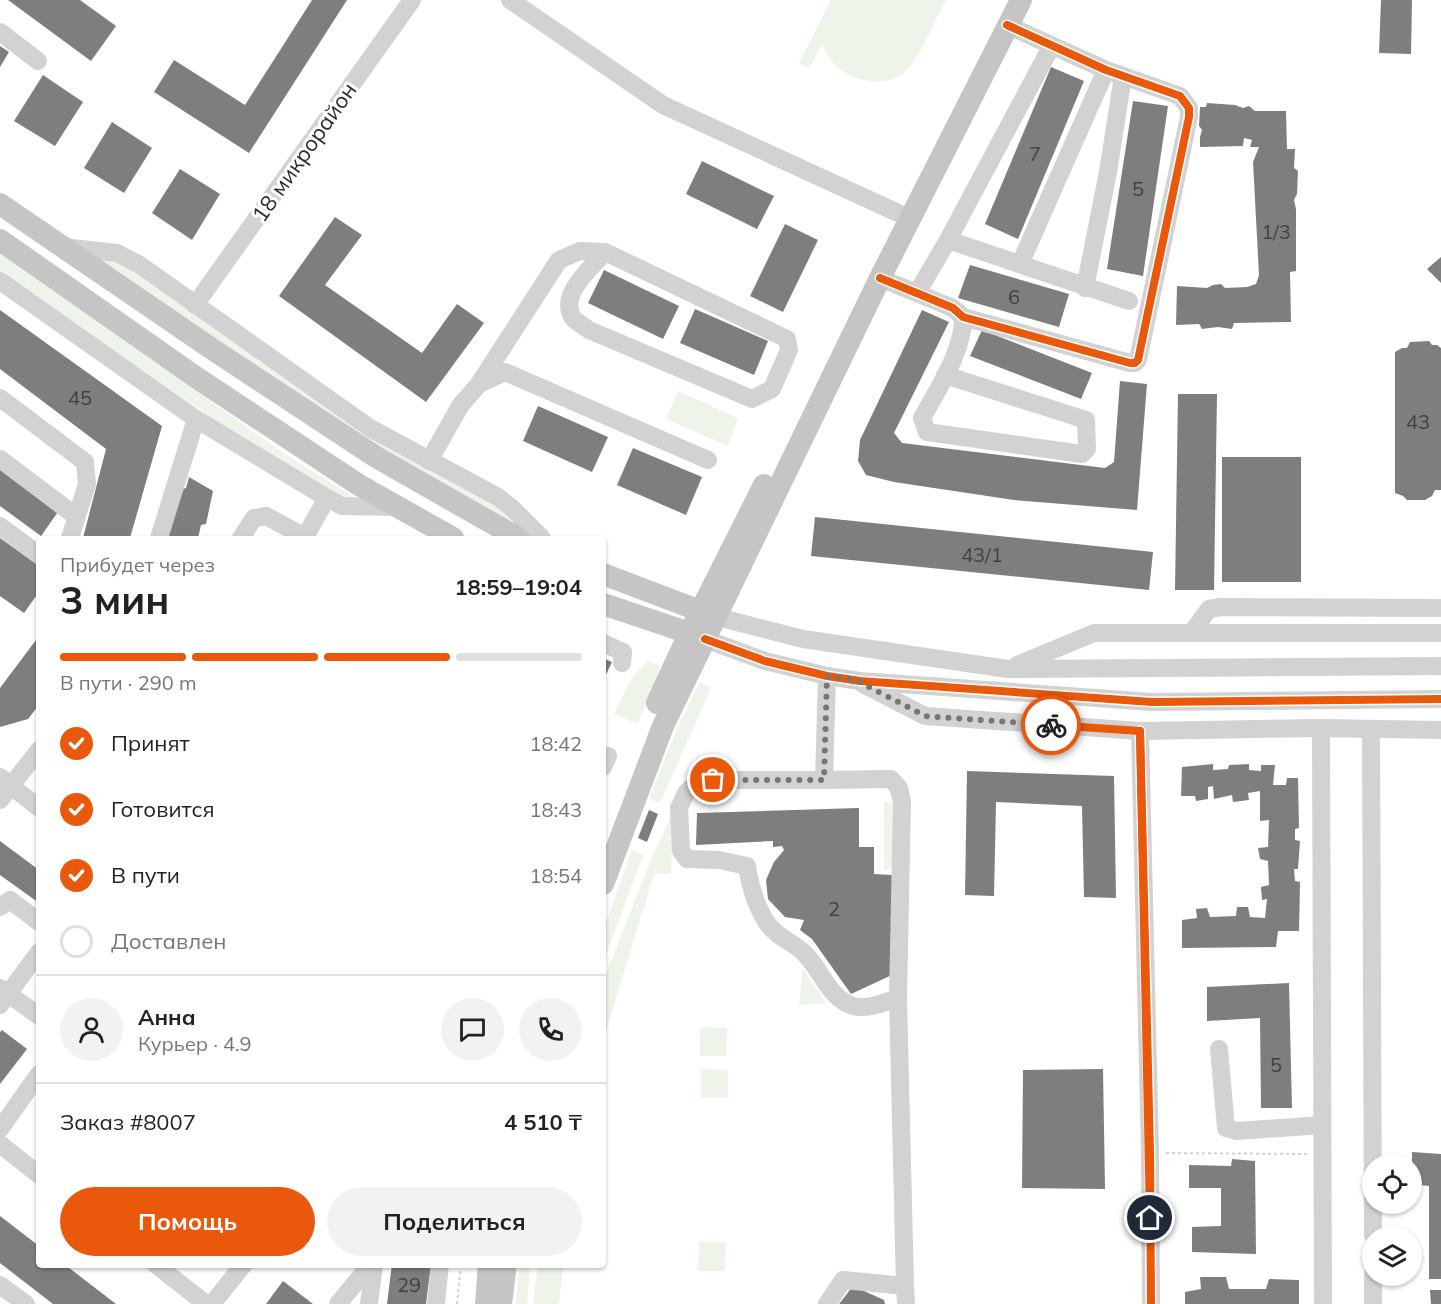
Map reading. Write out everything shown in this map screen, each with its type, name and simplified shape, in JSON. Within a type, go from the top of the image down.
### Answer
[{"type":"main road","points":[[710,614],[898,213],[1005,0]]},
{"type":"main road","points":[[606,834],[650,719],[710,614],[1021,0]]},
{"type":"main road","points":[[0,204],[215,351],[376,457],[512,536]]},
{"type":"main road","points":[[0,240],[196,378],[358,485],[398,507],[442,536]]},
{"type":"main road","points":[[606,575],[710,614]]},
{"type":"main road","points":[[606,605],[697,636]]},
{"type":"main road","points":[[606,876],[697,636]]},
{"type":"main road","points":[[486,1304],[489,1268]]},
{"type":"main road","points":[[501,1304],[506,1268]]},
{"type":"street","name":"18 микрорайон","points":[[195,305],[412,0]]},
{"type":"street","points":[[510,0],[663,105],[898,213]]},
{"type":"street","points":[[880,278],[953,308],[963,317],[1130,363],[1138,360],[1190,117],[1189,108],[1180,96],[1114,73],[1007,26]]},
{"type":"street","points":[[0,32],[38,61]]},
{"type":"street","points":[[917,293],[948,240],[1051,46]]},
{"type":"street","points":[[1020,264],[1114,73]]},
{"type":"street","points":[[1085,288],[1108,172],[1114,73]]},
{"type":"street","points":[[948,240],[1129,301]]},
{"type":"street","points":[[63,247],[117,253],[140,266],[370,428],[498,497],[540,536]]},
{"type":"street","points":[[429,461],[460,406],[479,384],[560,260],[580,251],[605,252],[787,339],[789,350],[771,389],[752,399],[589,330],[574,318],[569,305],[574,289],[605,252]]},
{"type":"street","points":[[0,281],[196,418],[327,498],[342,506],[398,507]]},
{"type":"street","points":[[945,375],[1086,420],[1087,449],[1082,454],[927,432],[922,418],[945,375],[963,331],[963,317]]},
{"type":"street","points":[[479,384],[505,372],[708,459]]},
{"type":"street","points":[[0,398],[85,462],[87,484],[71,536]]},
{"type":"street","points":[[160,536],[196,418]]},
{"type":"street","points":[[0,459],[77,517]]},
{"type":"street","points":[[307,536],[327,498]]},
{"type":"street","points":[[242,536],[254,518],[266,516],[302,536]]},
{"type":"street","points":[[0,526],[36,553]]},
{"type":"street","points":[[1192,632],[1209,609],[1441,608]]},
{"type":"street","points":[[710,614],[803,639],[1008,669],[1441,666]]},
{"type":"street","points":[[1008,669],[1094,633],[1441,633]]},
{"type":"street","points":[[697,636],[765,661],[827,676],[856,680],[1152,702],[1441,699]]},
{"type":"street","points":[[606,644],[623,652],[622,663]]},
{"type":"street","points":[[824,780],[827,676]]},
{"type":"street","points":[[856,680],[925,716],[1140,731],[1321,728],[1441,730]]},
{"type":"street","points":[[1321,728],[1323,1304]]},
{"type":"street","points":[[1371,729],[1372,1226]]},
{"type":"street","points":[[1140,731],[1150,1153],[1151,1304]]},
{"type":"street","points":[[36,753],[4,787],[36,806]]},
{"type":"street","points":[[827,1304],[843,1280],[906,1295],[898,998],[902,802],[899,788],[891,778],[713,780],[696,783],[686,793],[679,808],[681,850],[687,859],[719,860],[747,866],[759,908],[768,923],[776,933],[803,951],[842,1001],[855,1007],[876,1005],[898,998]]},
{"type":"street","points":[[0,907],[10,900],[36,920]]},
{"type":"street","points":[[36,956],[3,995],[36,1014]]},
{"type":"street","points":[[1219,1049],[1226,1128],[1237,1131],[1322,1125]]},
{"type":"street","points":[[0,1129],[36,1078]]},
{"type":"street","points":[[0,1144],[36,1173]]},
{"type":"street","points":[[160,1268],[206,1304]]},
{"type":"street","points":[[212,1304],[241,1268]]},
{"type":"street","points":[[338,1304],[369,1268]]},
{"type":"street","points":[[369,1304],[372,1268]]},
{"type":"street","points":[[436,1304],[440,1268]]},
{"type":"street","points":[[1373,1286],[1373,1304]]},
{"type":"street","points":[[5,1293],[26,1304]]},
{"type":"path","points":[[1150,1153],[1322,1155]]},
{"type":"path","points":[[458,1304],[461,1268]]},
{"type":"shaded area","points":[[831,0],[946,0],[907,70],[890,80],[870,81],[850,76],[842,71],[833,63],[822,45],[809,68],[799,63]]},
{"type":"shaded area","points":[[0,253],[285,454],[359,500],[332,496],[257,449],[0,272]]},
{"type":"shaded area","points":[[89,255],[119,261],[499,507],[523,530],[380,455]]},
{"type":"shaded area","points":[[678,391],[738,418],[728,446],[666,419]]},
{"type":"shaded area","points":[[648,661],[659,666],[659,671],[638,724],[614,714],[632,677]]},
{"type":"shaded area","points":[[700,682],[711,688],[660,803],[649,799],[677,728]]},
{"type":"shaded area","points":[[884,801],[894,803],[894,868],[884,870]]},
{"type":"shaded area","points":[[673,813],[671,874],[654,874],[606,1031],[606,974],[652,857]]},
{"type":"shaded area","points":[[632,850],[643,855],[606,955],[606,923]]},
{"type":"shaded area","points":[[803,969],[826,1003],[799,1005]]},
{"type":"shaded area","points":[[700,1027],[727,1028],[726,1056],[700,1056]]},
{"type":"shaded area","points":[[701,1069],[728,1070],[728,1098],[701,1098]]},
{"type":"shaded area","points":[[699,1242],[726,1242],[725,1271],[698,1271]]},
{"type":"shaded area","points":[[519,1268],[530,1268],[527,1304],[516,1304]]},
{"type":"shaded area","points":[[538,1268],[563,1268],[559,1304],[533,1304]]},
{"type":"building","points":[[8,0],[80,0],[116,26],[91,61]]},
{"type":"building","points":[[312,0],[347,0],[249,153],[154,92],[174,60],[245,105]]},
{"type":"building","points":[[1381,0],[1412,0],[1411,54],[1379,53]]},
{"type":"building","points":[[0,46],[9,52],[0,67]]},
{"type":"building","points":[[1051,67],[1084,81],[1018,239],[985,224]]},
{"type":"building","points":[[43,75],[83,102],[55,146],[14,121]]},
{"type":"building","points":[[1133,101],[1168,106],[1143,276],[1107,269]]},
{"type":"building","points":[[1207,103],[1235,105],[1243,108],[1249,106],[1255,111],[1286,111],[1287,149],[1295,149],[1294,168],[1298,171],[1297,194],[1294,200],[1296,271],[1290,272],[1291,322],[1234,323],[1232,329],[1218,327],[1202,329],[1199,324],[1176,325],[1177,286],[1207,288],[1221,284],[1225,288],[1247,287],[1256,284],[1259,275],[1253,162],[1259,147],[1250,147],[1252,140],[1244,138],[1243,146],[1200,147],[1202,130],[1199,126],[1200,107],[1206,107]]},
{"type":"building","points":[[112,122],[152,148],[124,193],[84,168]]},
{"type":"building","points":[[702,161],[774,196],[757,229],[686,194]]},
{"type":"building","points":[[180,169],[220,194],[192,240],[152,213]]},
{"type":"building","points":[[335,217],[362,235],[325,285],[422,353],[457,304],[484,323],[426,402],[279,296]]},
{"type":"building","points":[[785,224],[818,240],[783,312],[750,296]]},
{"type":"building","points":[[1441,257],[1441,283],[1427,269]]},
{"type":"building","points":[[970,265],[1069,294],[1059,327],[958,298]]},
{"type":"building","points":[[604,270],[679,306],[663,339],[588,303]]},
{"type":"building","points":[[695,309],[768,341],[754,375],[680,343]]},
{"type":"building","points":[[0,310],[162,426],[131,536],[84,536],[106,449],[0,369]]},
{"type":"building","points":[[922,310],[949,322],[894,433],[902,443],[1105,468],[1114,462],[1120,381],[1147,384],[1137,510],[1014,500],[894,482],[866,475],[858,461],[860,440]]},
{"type":"building","points":[[982,330],[1092,373],[1081,399],[970,356]]},
{"type":"building","points":[[1429,341],[1432,345],[1441,348],[1441,490],[1435,490],[1432,496],[1425,500],[1407,500],[1395,493],[1395,352],[1407,348],[1410,342]]},
{"type":"building","points":[[1178,394],[1217,394],[1214,590],[1175,590]]},
{"type":"building","points":[[538,406],[608,437],[592,472],[523,441]]},
{"type":"building","points":[[633,448],[702,477],[686,515],[617,485]]},
{"type":"building","points":[[1222,457],[1301,457],[1301,582],[1222,582]]},
{"type":"building","points":[[0,464],[60,509],[41,536],[0,506]]},
{"type":"building","points":[[189,477],[213,491],[206,524],[201,525],[198,536],[166,536],[179,490],[186,488]]},
{"type":"building","points":[[815,517],[1153,552],[1149,590],[811,556]]},
{"type":"building","points":[[0,538],[36,564],[36,596],[24,613],[0,596]]},
{"type":"building","points":[[36,640],[36,709],[28,719],[0,727],[0,688]]},
{"type":"building","points":[[606,659],[612,662],[606,675]]},
{"type":"building","points":[[1213,764],[1213,770],[1228,769],[1229,765],[1249,764],[1249,770],[1261,771],[1261,765],[1275,765],[1273,785],[1286,785],[1287,778],[1298,778],[1299,828],[1295,829],[1295,840],[1300,841],[1298,869],[1294,869],[1295,881],[1300,882],[1299,931],[1278,931],[1276,947],[1182,948],[1182,920],[1197,918],[1196,909],[1207,908],[1210,917],[1236,916],[1237,907],[1248,907],[1250,917],[1265,918],[1267,899],[1262,900],[1261,887],[1269,885],[1268,861],[1260,859],[1258,848],[1268,847],[1269,820],[1260,821],[1260,791],[1248,793],[1249,800],[1233,802],[1232,795],[1214,799],[1213,786],[1208,787],[1208,799],[1196,801],[1195,796],[1181,796],[1182,767]]},
{"type":"building","points":[[967,771],[1114,776],[1116,898],[1084,897],[1082,806],[996,802],[994,896],[965,895]]},
{"type":"building","points":[[859,808],[859,847],[874,847],[874,874],[892,875],[892,975],[851,994],[812,939],[800,930],[804,920],[785,917],[768,899],[766,880],[774,862],[784,850],[782,846],[773,847],[773,841],[696,845],[697,813]]},
{"type":"building","points":[[649,810],[658,814],[647,842],[638,838]]},
{"type":"building","points":[[0,841],[36,868],[36,901],[0,875]]},
{"type":"building","points":[[1289,983],[1292,1108],[1261,1108],[1260,1018],[1207,1021],[1207,987]]},
{"type":"building","points":[[2,1030],[27,1049],[0,1084],[0,1032]]},
{"type":"building","points":[[1103,1069],[1105,1189],[1022,1188],[1023,1070]]},
{"type":"building","points":[[1412,1152],[1441,1154],[1441,1279],[1429,1279],[1429,1186],[1422,1185],[1422,1154],[1412,1154]]},
{"type":"building","points":[[1232,1159],[1255,1161],[1256,1254],[1192,1252],[1192,1227],[1221,1226],[1221,1188],[1189,1188],[1189,1165],[1231,1166]]},
{"type":"building","points":[[0,1216],[36,1244],[36,1268],[69,1268],[116,1304],[53,1304],[0,1263]]},
{"type":"building","points":[[392,1268],[430,1268],[426,1304],[387,1304]]},
{"type":"building","points":[[1200,1277],[1226,1277],[1229,1289],[1266,1289],[1269,1279],[1299,1280],[1299,1304],[1185,1304],[1185,1292],[1201,1289]]},
{"type":"building","points":[[283,1281],[313,1304],[266,1304]]},
{"type":"building","points":[[853,1286],[884,1300],[885,1304],[839,1304]]},
{"type":"building","points":[[1430,1290],[1441,1290],[1441,1304],[1431,1304]]},
{"type":"cycle path","points":[[880,278],[953,308],[963,317],[1130,363],[1138,360],[1189,108],[1180,96],[1106,70],[1007,25]]},
{"type":"cycle path","points":[[705,639],[765,661],[827,676],[860,681],[1152,702],[1441,699]]},
{"type":"cycle path","points":[[1140,731],[1150,1153],[1151,1304]]},
{"type":"way so far","points":[[713,780],[824,780],[827,676],[856,680],[925,716],[1051,725]]},
{"type":"route","points":[[1051,725],[1140,731],[1150,1218]]}]
